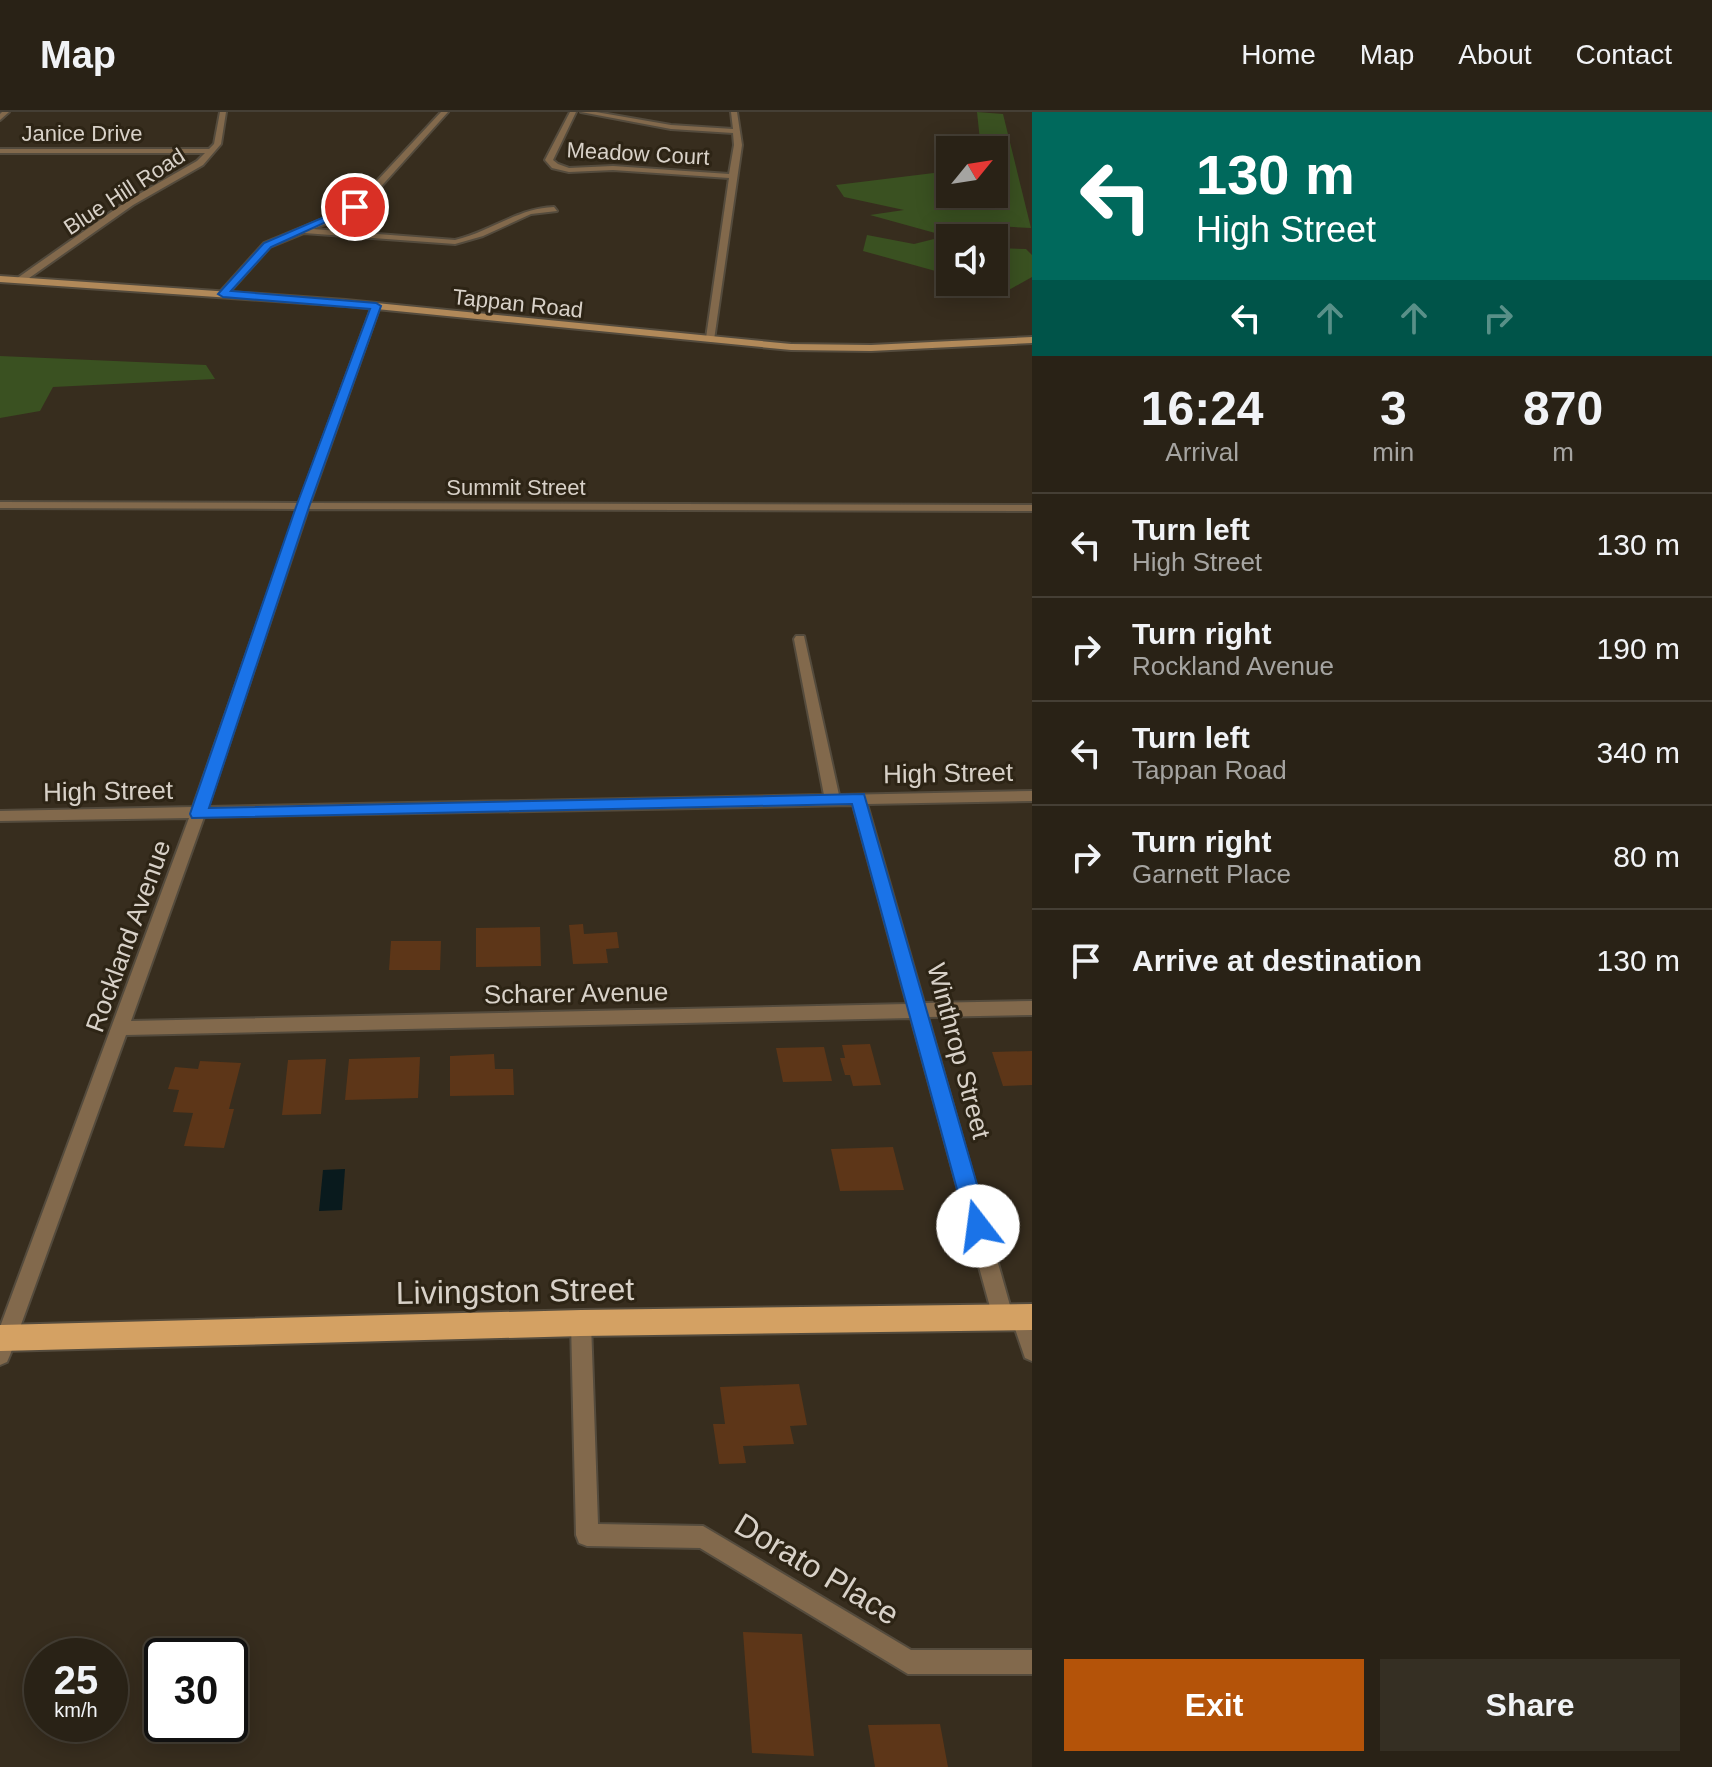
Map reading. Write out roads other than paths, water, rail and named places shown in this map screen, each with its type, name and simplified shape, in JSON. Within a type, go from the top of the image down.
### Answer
[{"type":"main road","name":"Livingston Street","points":[[2,1343],[581,1323],[1019,1318]]},
{"type":"street","points":[[0,118],[6,112]]},
{"type":"street","name":"Blue Hill Road","points":[[19,281],[146,192],[200,163],[217,144],[223,112]]},
{"type":"street","points":[[223,294],[258,253],[280,238],[340,215],[365,199],[445,112]]},
{"type":"street","name":"Meadow Court","points":[[573,112],[549,160],[561,168],[732,176]]},
{"type":"street","points":[[584,112],[661,126],[738,131]]},
{"type":"street","points":[[711,338],[738,131],[734,112]]},
{"type":"street","name":"Janice Drive","points":[[0,151],[212,151]]},
{"type":"street","points":[[302,230],[455,242],[478,237],[532,211],[554,209]]},
{"type":"street","name":"Tappan Road","points":[[0,279],[376,306],[746,344],[858,348],[1032,340]]},
{"type":"street","name":"Rockland Avenue","points":[[2,1343],[198,814],[303,507],[376,306]]},
{"type":"street","name":"Summit Street","points":[[0,505],[1032,508]]},
{"type":"street","points":[[800,639],[832,798]]},
{"type":"street","name":"High Street","points":[[0,816],[1032,796]]},
{"type":"street","name":"Winthrop Street","points":[[858,798],[919,1012],[1032,1351]]},
{"type":"street","name":"Scharer Avenue","points":[[120,1028],[1032,1008]]},
{"type":"street","name":"Dorato Place","points":[[581,1323],[587,1535],[703,1537],[908,1662],[1032,1662]]}]
